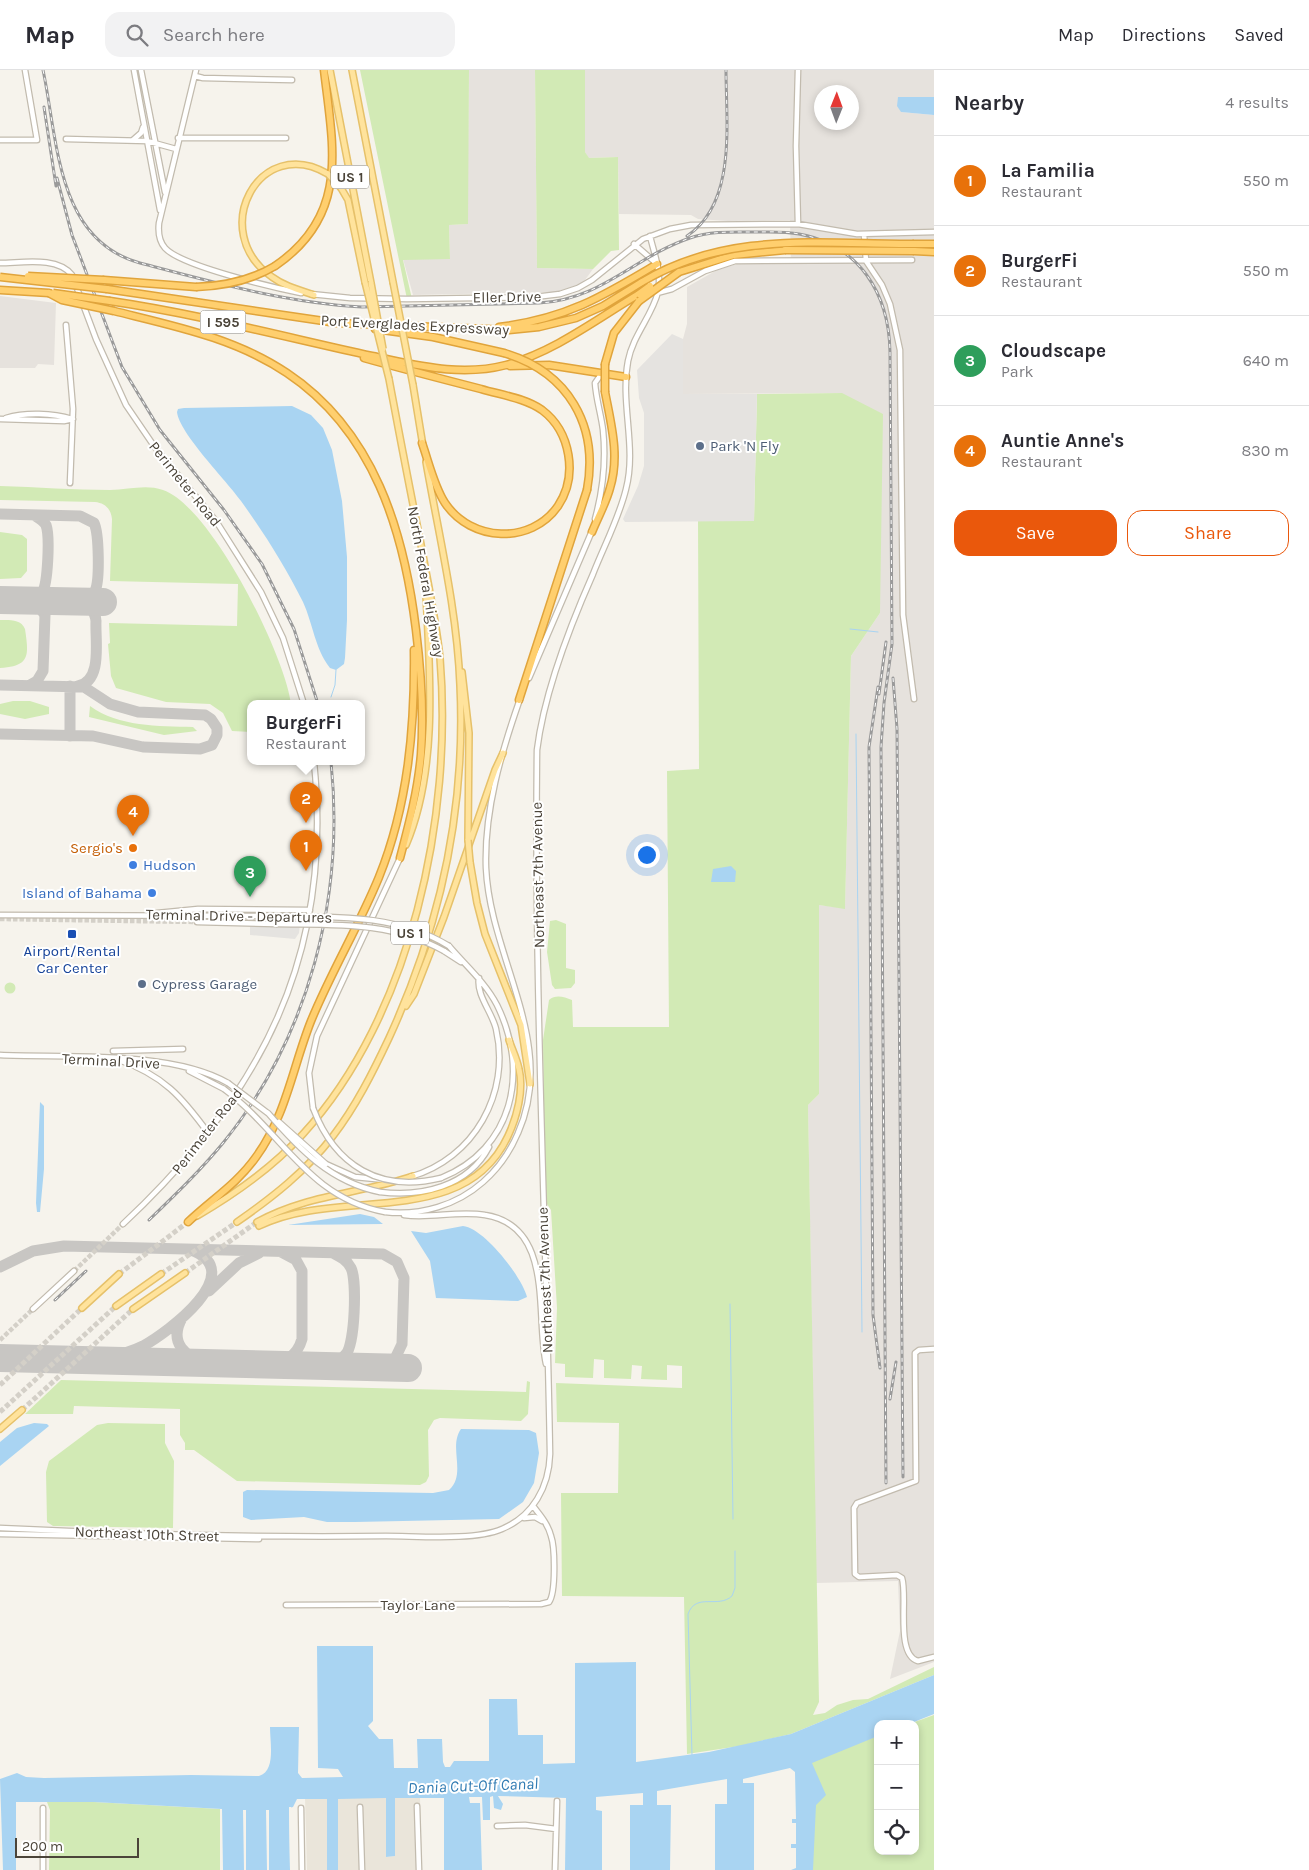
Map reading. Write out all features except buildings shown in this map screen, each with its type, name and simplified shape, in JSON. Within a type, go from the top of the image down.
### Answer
[{"type":"highway","points":[[0,276],[104,280],[196,287],[220,286],[244,280],[275,266],[297,248],[315,225],[331,185],[334,154],[324,70]]},
{"type":"highway","name":"Port Everglades Expressway","points":[[0,276],[336,323],[463,330],[516,330],[561,322],[597,309],[642,282],[689,259],[740,246],[777,243],[914,248],[934,252]]},
{"type":"highway","name":"Port Everglades Expressway","points":[[0,290],[49,293],[110,301],[216,320],[334,348],[436,369],[469,370],[497,367],[540,352],[680,272],[721,258],[760,251],[914,248],[934,244]]},
{"type":"highway","points":[[463,330],[529,323],[565,313],[599,298],[657,264]]},
{"type":"highway","points":[[49,293],[62,300],[203,334],[240,347],[288,374],[325,404],[359,447],[385,496],[400,542],[414,619],[420,679],[421,755],[412,814],[400,858]]},
{"type":"highway","points":[[592,532],[610,489],[615,464],[614,442],[606,392],[605,364],[614,333],[639,297]]},
{"type":"highway","points":[[336,323],[433,337],[504,353],[525,361],[542,371],[563,390],[578,409],[589,445],[590,467],[587,490],[519,700]]},
{"type":"highway","points":[[334,348],[514,398],[542,410],[558,428],[566,444],[570,459],[567,483],[558,506],[542,522],[531,528],[507,534],[483,532],[462,520],[444,502],[422,443]]},
{"type":"highway","points":[[497,367],[549,365],[626,377]]},
{"type":"highway","points":[[188,1222],[239,1178],[270,1135],[283,1106],[302,1045],[316,1011],[385,861],[398,818],[409,755],[414,699],[414,619]]},
{"type":"main road","name":"North Federal Highway","points":[[188,1222],[262,1172],[312,1124],[339,1087],[363,1047],[380,1013],[400,963],[419,904],[429,860],[441,760],[442,707],[439,653],[432,595],[424,563],[330,70]]},
{"type":"main road","name":"North Federal Highway","points":[[237,1222],[291,1182],[332,1137],[362,1092],[397,1021],[424,952],[442,890],[458,791],[461,745],[458,652],[450,591],[413,385],[352,70]]},
{"type":"main road","points":[[314,295],[282,283],[261,269],[244,240],[242,212],[253,186],[274,171],[288,166],[302,166],[328,174],[341,188],[348,200],[365,282],[389,379]]},
{"type":"main road","points":[[400,858],[416,815],[428,733],[430,648],[424,563]]},
{"type":"main road","points":[[458,652],[465,686],[468,719],[468,840],[470,862],[477,903],[486,934],[521,1025],[530,1084]]},
{"type":"main road","points":[[397,1021],[414,994],[503,753]]},
{"type":"main road","points":[[412,1176],[300,1203],[258,1224],[311,1208],[433,1196],[451,1191],[470,1181],[484,1170],[497,1155],[509,1134],[516,1115],[520,1069],[509,1040]]},
{"type":"main road","points":[[133,1309],[185,1273]]},
{"type":"main road","points":[[82,1308],[119,1274]]},
{"type":"main road","points":[[116,1306],[161,1274]]},
{"type":"main road","points":[[0,1429],[22,1410]]},
{"type":"street","points":[[0,140],[37,140],[25,70]]},
{"type":"street","points":[[134,70],[161,214]]},
{"type":"street","points":[[141,70],[165,193]]},
{"type":"street","points":[[161,214],[196,70]]},
{"type":"street","points":[[798,70],[796,146],[798,224]]},
{"type":"street","points":[[195,76],[203,78],[292,80]]},
{"type":"street","points":[[132,141],[141,133],[143,123]]},
{"type":"street","points":[[178,138],[286,138]]},
{"type":"street","points":[[66,139],[147,141],[176,149]]},
{"type":"street","name":"Eller Drive","points":[[161,214],[158,233],[162,244],[178,258],[274,287],[314,295],[398,299],[553,296],[572,291],[587,283],[634,244],[670,229],[691,225],[798,224],[840,233],[934,232]]},
{"type":"street","points":[[864,234],[865,260],[890,304],[900,350],[903,615],[914,699]]},
{"type":"street","name":"Northeast 7th Avenue","points":[[533,1506],[544,1486],[550,1463],[542,1204],[537,750],[543,715],[570,628],[626,490],[630,451],[626,377],[634,338],[657,292],[659,282],[650,236]]},
{"type":"street","points":[[634,244],[657,264]]},
{"type":"street","points":[[657,292],[672,288],[704,270],[735,261],[912,260]]},
{"type":"street","name":"Perimeter Road","points":[[0,263],[51,263],[62,266],[74,278],[98,346],[130,411],[154,446],[216,522],[253,578],[282,638],[303,700]]},
{"type":"street","points":[[66,325],[73,419],[70,483]]},
{"type":"street","points":[[178,1067],[224,1089],[246,1107],[316,1181],[351,1202],[385,1212],[422,1211],[444,1205],[470,1192],[488,1178],[507,1154],[526,1110],[531,1064],[527,1034],[496,929],[488,884],[488,823],[503,753],[519,700],[592,532],[603,472],[603,430],[595,386],[596,379],[603,373]]},
{"type":"street","points":[[1,418],[57,421],[73,419]]},
{"type":"street","name":"Perimeter Road","points":[[123,1224],[173,1176],[209,1134],[240,1090],[271,1035],[296,967],[310,910],[317,836],[314,765]]},
{"type":"street","points":[[400,858],[317,1036],[309,1073],[314,1108],[331,1142],[358,1168],[377,1178],[397,1182],[420,1182],[441,1178],[472,1161],[493,1139]]},
{"type":"street","points":[[146,914],[198,909],[310,910]]},
{"type":"street","name":"Terminal Drive - Departures","points":[[0,915],[146,914],[364,919],[407,927],[449,946],[464,964]]},
{"type":"street","points":[[197,922],[372,926],[413,936],[444,951],[464,964],[479,978],[496,1005],[509,1040],[512,1070],[510,1101],[504,1120],[485,1155],[476,1166],[444,1186],[415,1193],[380,1192],[354,1185],[324,1170],[305,1153],[268,1113]]},
{"type":"street","points":[[268,1113],[326,1164],[347,1174],[365,1179],[394,1180],[412,1176],[439,1164],[460,1149],[479,1127],[494,1096],[499,1069],[499,1045],[492,1016],[479,990],[479,978]]},
{"type":"street","points":[[113,1051],[183,1050]]},
{"type":"street","name":"Terminal Drive","points":[[0,1055],[151,1060],[201,1071],[228,1083],[268,1113]]},
{"type":"street","points":[[112,1058],[134,1066],[169,1087],[186,1103],[209,1134]]},
{"type":"street","points":[[393,1212],[422,1216],[483,1214],[504,1222],[519,1232],[530,1247],[536,1268],[542,1308],[543,1352],[548,1375]]},
{"type":"street","points":[[33,1309],[74,1271]]},
{"type":"street","points":[[934,1349],[918,1350],[915,1354],[916,1481],[857,1503],[854,1508],[855,1574],[859,1576],[897,1576],[902,1578],[905,1640],[908,1653],[918,1661],[934,1657]]},
{"type":"street","points":[[533,1506],[546,1523]]},
{"type":"street","name":"Northeast 10th Street","points":[[0,1528],[168,1539],[486,1535],[505,1528],[520,1519],[533,1506]]},
{"type":"street","points":[[520,1519],[535,1517],[546,1523]]},
{"type":"street","name":"Taylor Lane","points":[[286,1605],[532,1604],[549,1602],[554,1587],[552,1538],[546,1523]]},
{"type":"street","name":"Northeast 10th Street","points":[[0,1534],[294,1537]]},
{"type":"street","points":[[168,1539],[178,1535]]},
{"type":"street","points":[[555,1870],[557,1802]]},
{"type":"street","points":[[417,1806],[418,1870]]},
{"type":"street","points":[[360,1807],[362,1870]]},
{"type":"street","points":[[43,1808],[43,1870]]},
{"type":"street","points":[[301,1808],[302,1870]]},
{"type":"street","points":[[497,1826],[525,1825],[556,1830]]},
{"type":"shaded area","points":[[469,70],[535,70],[537,268],[593,269],[585,280],[575,287],[554,292],[413,295],[403,259],[450,259],[449,225],[467,224]]},
{"type":"shaded area","points":[[585,70],[934,70],[934,97],[898,97],[901,112],[934,115],[934,1662],[890,1679],[900,1631],[898,1581],[816,1583],[808,1105],[819,1094],[819,905],[845,908],[851,656],[880,613],[842,393],[683,394],[683,339],[687,324],[687,287],[717,270],[740,263],[791,264],[790,220],[728,221],[698,219],[691,215],[619,214],[618,157],[588,158],[585,152]]},
{"type":"shaded area","points":[[0,296],[56,303],[54,365],[38,364],[35,368],[0,368]]},
{"type":"shaded area","name":"Park 'N Fly","points":[[672,334],[683,339],[683,394],[757,394],[754,521],[625,522],[623,519],[638,486],[644,466],[644,413],[639,398],[637,370]]},
{"type":"shaded area","points":[[250,913],[301,914],[299,933],[295,939],[250,935]]},
{"type":"shaded area","points":[[305,1798],[327,1798],[327,1870],[307,1870]]},
{"type":"shaded area","points":[[338,1798],[386,1798],[386,1857],[395,1856],[395,1798],[420,1798],[422,1870],[338,1870]]},
{"type":"green space","points":[[360,70],[469,70],[468,224],[449,225],[450,259],[403,260],[412,299],[407,299]]},
{"type":"green space","points":[[535,70],[585,70],[585,152],[589,158],[618,157],[619,250],[611,251],[593,269],[537,268]]},
{"type":"green space","points":[[842,393],[883,414],[880,613],[851,656],[845,909],[819,905],[819,1094],[808,1105],[819,1702],[813,1715],[825,1713],[837,1705],[853,1700],[868,1699],[934,1667],[934,1675],[791,1734],[740,1746],[687,1754],[684,1597],[562,1596],[561,1493],[618,1493],[619,1423],[557,1422],[556,1383],[682,1388],[682,1366],[667,1365],[667,1380],[641,1379],[642,1366],[632,1365],[631,1379],[604,1378],[604,1360],[594,1359],[593,1378],[565,1377],[565,1364],[555,1363],[557,1308],[551,1210],[545,1201],[543,1040],[549,1000],[557,997],[572,1000],[573,1027],[669,1027],[667,771],[699,769],[698,520],[754,521],[757,394]]},
{"type":"green space","points":[[0,486],[96,490],[150,487],[163,490],[182,502],[202,523],[223,552],[243,585],[261,619],[275,652],[286,681],[290,700],[247,700],[247,732],[232,731],[223,713],[210,704],[166,702],[116,688],[111,676],[108,644],[110,643],[109,623],[237,626],[238,584],[110,581],[112,519],[107,507],[95,502],[0,500]]},
{"type":"green space","points":[[0,532],[22,535],[27,539],[27,571],[21,578],[0,579]]},
{"type":"green space","points":[[0,620],[11,620],[21,623],[25,629],[27,653],[22,662],[17,665],[0,668]]},
{"type":"green space","points":[[13,701],[30,701],[49,707],[49,714],[25,719],[0,714],[0,704]]},
{"type":"green space","points":[[90,706],[101,713],[126,722],[193,727],[197,731],[164,735],[89,717]]},
{"type":"green space","points":[[556,920],[566,924],[566,968],[575,970],[575,983],[571,988],[555,989],[552,985],[547,952],[550,921]]},
{"type":"green space","points":[[10,982],[16,988],[10,994],[4,988]]},
{"type":"green space","points":[[61,1380],[526,1392],[527,1381],[530,1382],[528,1414],[521,1421],[440,1418],[434,1420],[428,1430],[429,1476],[426,1482],[420,1485],[237,1481],[194,1450],[185,1450],[185,1443],[180,1435],[180,1409],[74,1406],[73,1414],[25,1414]]},
{"type":"green space","points":[[108,1423],[165,1424],[165,1443],[174,1461],[173,1528],[53,1526],[47,1522],[46,1472],[49,1461],[97,1425]]},
{"type":"green space","points":[[934,1715],[934,1870],[805,1870],[805,1762],[874,1737],[874,1855],[919,1855],[919,1720]]},
{"type":"green space","points":[[47,1802],[94,1802],[220,1809],[220,1870],[49,1870],[50,1810]]},
{"type":"water","points":[[898,97],[934,97],[934,115],[901,112],[897,106]]},
{"type":"water","points":[[292,406],[311,415],[323,428],[332,450],[342,501],[347,557],[347,620],[344,664],[336,670],[330,668],[325,661],[303,602],[274,550],[241,501],[194,444],[180,421],[177,412],[178,409],[184,408]]},
{"type":"water","points":[[731,866],[736,871],[735,882],[711,882],[713,869]]},
{"type":"water","points":[[40,1102],[44,1106],[44,1169],[40,1212],[37,1212],[36,1203]]},
{"type":"water","points":[[360,1214],[374,1217],[383,1224],[288,1225]]},
{"type":"water","points":[[463,1226],[481,1235],[501,1255],[518,1278],[527,1297],[518,1301],[436,1298],[430,1261],[411,1231],[426,1233]]},
{"type":"water","points":[[34,1423],[47,1424],[49,1426],[0,1466],[0,1442],[17,1428]]},
{"type":"water","points":[[461,1429],[529,1430],[536,1433],[539,1453],[534,1483],[523,1502],[499,1519],[327,1522],[304,1517],[251,1520],[243,1517],[243,1492],[247,1490],[433,1493],[449,1490],[457,1476],[456,1444],[457,1436]]},
{"type":"water","name":"Dania Cut-Off Canal","points":[[317,1646],[373,1646],[373,1721],[368,1726],[379,1739],[393,1739],[394,1768],[418,1768],[417,1739],[442,1739],[445,1767],[450,1767],[454,1761],[489,1761],[489,1699],[517,1699],[518,1735],[543,1735],[543,1764],[575,1763],[575,1663],[636,1662],[636,1762],[709,1752],[791,1734],[934,1675],[934,1714],[919,1720],[874,1720],[874,1738],[812,1763],[826,1795],[816,1805],[813,1870],[791,1870],[796,1868],[796,1848],[791,1848],[791,1844],[796,1844],[796,1823],[792,1823],[792,1819],[796,1819],[795,1772],[790,1768],[743,1779],[743,1783],[754,1783],[754,1870],[715,1870],[715,1804],[727,1804],[727,1779],[657,1791],[657,1805],[671,1805],[670,1870],[630,1870],[630,1805],[643,1805],[643,1793],[596,1797],[596,1810],[602,1811],[602,1870],[565,1870],[566,1798],[498,1796],[503,1804],[501,1810],[494,1808],[493,1796],[490,1797],[490,1820],[483,1820],[482,1797],[469,1797],[470,1803],[480,1803],[482,1870],[444,1870],[444,1798],[395,1798],[395,1856],[386,1857],[386,1798],[338,1799],[338,1870],[327,1870],[327,1799],[297,1799],[293,1807],[289,1808],[290,1870],[223,1870],[222,1809],[94,1802],[16,1802],[16,1870],[3,1870],[0,1779],[17,1773],[26,1777],[44,1778],[191,1775],[259,1776],[264,1773],[270,1763],[270,1727],[299,1727],[298,1773],[302,1778],[343,1777],[338,1769],[318,1768]]},
{"type":"pier","points":[[289,1807],[291,1807],[291,1870],[290,1870]]},
{"type":"pier","points":[[243,1810],[246,1810],[246,1870],[244,1870]]},
{"type":"pier","points":[[266,1810],[269,1810],[269,1870],[267,1870]]},
{"type":"waterway","points":[[850,629],[878,632]]},
{"type":"waterway","points":[[331,697],[335,685],[336,670]]},
{"type":"waterway","points":[[856,734],[862,1332]]},
{"type":"waterway","points":[[730,1304],[733,1519]]},
{"type":"waterway","points":[[692,1755],[688,1614],[696,1604],[726,1600],[732,1596],[735,1588],[735,1551]]},
{"type":"taxiway","points":[[0,514],[80,516],[94,523],[98,546],[97,586],[92,595],[78,602]]},
{"type":"taxiway","points":[[28,600],[42,593],[46,580],[48,560],[46,525],[34,515]]},
{"type":"taxiway","points":[[28,600],[38,605],[45,615],[43,671],[37,681],[30,685]]},
{"type":"taxiway","points":[[78,602],[88,606],[94,614],[96,621],[96,659],[91,677],[86,683],[78,686]]},
{"type":"taxiway","points":[[0,685],[84,687],[110,704],[138,712],[205,715],[211,719],[217,728],[217,735],[212,745],[200,749],[143,747],[93,736],[0,734]]},
{"type":"taxiway","points":[[70,686],[70,736]]},
{"type":"taxiway","points":[[0,1267],[33,1251],[64,1246],[383,1254],[397,1262],[404,1278],[402,1344],[391,1367]]},
{"type":"taxiway","points":[[79,1360],[112,1356],[143,1346],[169,1329],[184,1316],[208,1287],[212,1272],[207,1260],[191,1250]]},
{"type":"taxiway","points":[[267,1365],[279,1363],[289,1358],[297,1350],[302,1339],[302,1271],[296,1260],[281,1252]]},
{"type":"taxiway","points":[[209,1291],[239,1263],[259,1253]]},
{"type":"taxiway","points":[[318,1366],[334,1363],[346,1354],[353,1326],[353,1275],[348,1263],[333,1253]]},
{"type":"taxiway","points":[[182,1318],[178,1327],[178,1342],[186,1353],[208,1363]]},
{"type":"runway","points":[[0,600],[103,602]]},
{"type":"runway","points":[[0,1358],[408,1368]]},
{"type":"tunnel","points":[[0,919],[197,922]]},
{"type":"tunnel","points":[[119,1274],[188,1222]]},
{"type":"tunnel","points":[[161,1274],[237,1222]]},
{"type":"tunnel","points":[[185,1273],[257,1222]]},
{"type":"tunnel","points":[[74,1271],[123,1224]]},
{"type":"tunnel","points":[[0,1412],[116,1306]]},
{"type":"tunnel","points":[[0,1385],[82,1308]]},
{"type":"tunnel","points":[[0,1340],[33,1309]]},
{"type":"tunnel","points":[[22,1410],[133,1309]]},
{"type":"railway","points":[[43,70],[58,156],[66,184],[76,210],[92,233],[112,251],[140,263],[250,291],[306,301],[362,307],[539,303],[561,300],[581,294],[599,286],[670,246],[690,238],[722,232],[782,232],[799,234],[820,240],[838,249],[854,261],[867,275],[877,292],[884,310],[890,352],[892,644],[884,703],[881,747],[886,1483]]},
{"type":"railway","points":[[687,236],[703,222],[714,204],[721,183],[727,137],[726,70]]},
{"type":"railway","points":[[44,107],[56,186]]},
{"type":"railway","points":[[57,178],[72,235],[122,367],[160,430],[224,510],[262,564],[294,629],[317,700]]},
{"type":"railway","points":[[879,694],[886,642]]},
{"type":"railway","points":[[893,678],[897,729],[903,1477]]},
{"type":"railway","points":[[878,687],[869,747],[873,1315],[880,1368]]},
{"type":"railway","points":[[149,1220],[187,1183],[223,1143],[253,1102],[278,1058],[299,1011],[314,963],[326,914],[332,864],[334,813],[331,765]]},
{"type":"railway","points":[[55,1300],[86,1271]]},
{"type":"railway","points":[[890,1399],[896,1362]]},
{"type":"place","name":"Park 'N Fly","points":[[700,446]]},
{"type":"place","name":"BurgerFi","points":[[306,823]]},
{"type":"place","name":"Auntie Anne's","points":[[133,836]]},
{"type":"place","name":"Sergio's","points":[[133,848]]},
{"type":"place","name":"Hudson","points":[[133,865]]},
{"type":"place","name":"La Familia","points":[[306,871]]},
{"type":"place","name":"Island of Bahama","points":[[152,893]]},
{"type":"place","name":"Cloudscape","points":[[250,897]]},
{"type":"place","name":"Airport/Rental Car Center","points":[[72,934]]},
{"type":"place","name":"Cypress Garage","points":[[142,984]]}]
